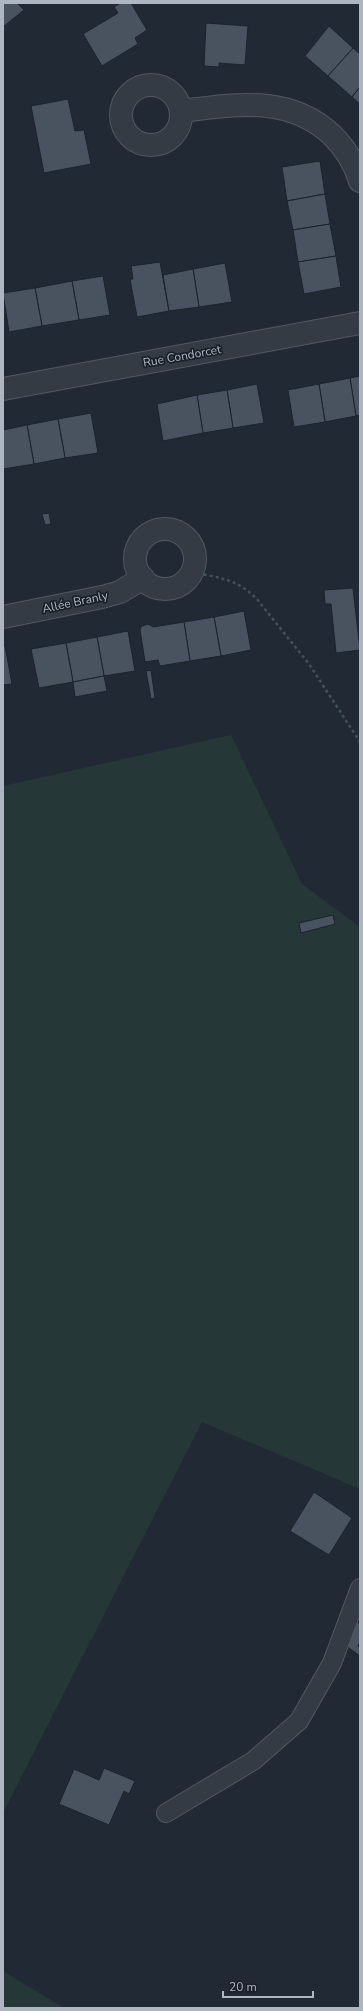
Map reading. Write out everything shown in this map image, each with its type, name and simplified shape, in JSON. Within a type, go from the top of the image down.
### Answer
[{"type":"street","points":[[181,111],[261,105],[278,106],[294,111],[321,125],[334,137],[345,149],[360,181]]},
{"type":"street","name":"Rue Condorcet","points":[[3,389],[360,323]]},
{"type":"street","points":[[159,530],[174,531],[187,539],[192,547],[195,557],[192,572],[184,582],[172,588],[159,589],[153,587],[142,578],[136,565],[137,550],[145,537],[159,530]]},
{"type":"street","name":"Allée Branly","points":[[3,617],[120,592],[142,578]]},
{"type":"lane","points":[[166,1814],[252,1761],[299,1721],[332,1663],[360,1588]]},
{"type":"path","points":[[192,572],[234,581],[246,588],[256,598],[309,664],[360,742]]},
{"type":"shaded area","points":[[231,735],[302,884],[360,927],[360,1489],[202,1422],[3,1813],[3,786]]},
{"type":"shaded area","points":[[3,1971],[64,2008],[3,2008]]},
{"type":"building","points":[[3,3],[17,3],[24,10],[3,27]]},
{"type":"building","points":[[120,3],[131,3],[147,30],[135,38],[138,44],[102,66],[83,34],[118,13],[114,7]]},
{"type":"building","points":[[206,23],[248,26],[245,65],[219,63],[219,67],[204,66]]},
{"type":"building","points":[[329,26],[353,48],[328,76],[305,56]]},
{"type":"building","points":[[353,48],[360,54],[360,87],[352,97],[328,76]]},
{"type":"building","points":[[360,87],[360,104],[352,97]]},
{"type":"building","points":[[68,99],[75,131],[84,130],[91,164],[44,173],[31,106]]},
{"type":"building","points":[[320,161],[325,194],[287,201],[282,167]]},
{"type":"building","points":[[325,194],[330,224],[293,230],[287,201]]},
{"type":"building","points":[[330,224],[336,256],[298,262],[293,230]]},
{"type":"building","points":[[336,256],[341,287],[304,294],[298,262]]},
{"type":"building","points":[[160,262],[169,311],[137,317],[130,279],[133,279],[131,266]]},
{"type":"building","points":[[225,263],[232,302],[199,307],[193,269]]},
{"type":"building","points":[[193,269],[199,307],[169,311],[163,275]]},
{"type":"building","points":[[103,276],[110,315],[79,320],[72,281]]},
{"type":"building","points":[[72,281],[79,320],[42,326],[35,288]]},
{"type":"building","points":[[35,288],[42,326],[9,332],[3,293]]},
{"type":"building","points":[[360,376],[360,415],[356,416],[350,378]]},
{"type":"building","points":[[350,378],[356,416],[325,422],[319,384]]},
{"type":"building","points":[[257,384],[264,423],[233,428],[227,390]]},
{"type":"building","points":[[319,384],[325,422],[294,427],[288,390]]},
{"type":"building","points":[[227,390],[233,428],[203,433],[197,395]]},
{"type":"building","points":[[197,395],[203,433],[163,441],[157,404]]},
{"type":"building","points":[[91,413],[98,453],[65,458],[58,419]]},
{"type":"building","points":[[58,419],[65,458],[34,464],[27,425]]},
{"type":"building","points":[[27,425],[34,464],[3,469],[3,430]]},
{"type":"building","points":[[49,513],[51,524],[45,525],[42,514]]},
{"type":"building","points":[[353,588],[360,650],[336,653],[331,604],[325,604],[324,590]]},
{"type":"building","points":[[244,611],[251,650],[221,656],[214,617]]},
{"type":"building","points":[[214,617],[221,656],[190,661],[184,622]]},
{"type":"building","points":[[184,622],[190,661],[160,666],[158,660],[145,662],[140,629],[142,626],[148,624],[153,627]]},
{"type":"building","points":[[128,631],[135,671],[104,676],[97,637]]},
{"type":"building","points":[[97,637],[104,676],[73,682],[66,643]]},
{"type":"building","points":[[66,643],[73,682],[39,688],[31,649]]},
{"type":"building","points":[[3,646],[5,646],[12,684],[3,685]]},
{"type":"building","points":[[151,670],[155,698],[151,699],[146,671]]},
{"type":"building","points":[[104,676],[107,691],[75,697],[73,682]]},
{"type":"building","points":[[333,915],[335,924],[301,933],[299,923]]},
{"type":"building","points":[[314,1492],[352,1518],[329,1555],[290,1531]]},
{"type":"building","points":[[356,1621],[360,1624],[360,1642],[358,1646],[360,1648],[360,1656],[345,1645]]},
{"type":"building","points":[[104,1768],[135,1781],[129,1794],[124,1791],[109,1825],[59,1804],[74,1769],[99,1780]]}]
